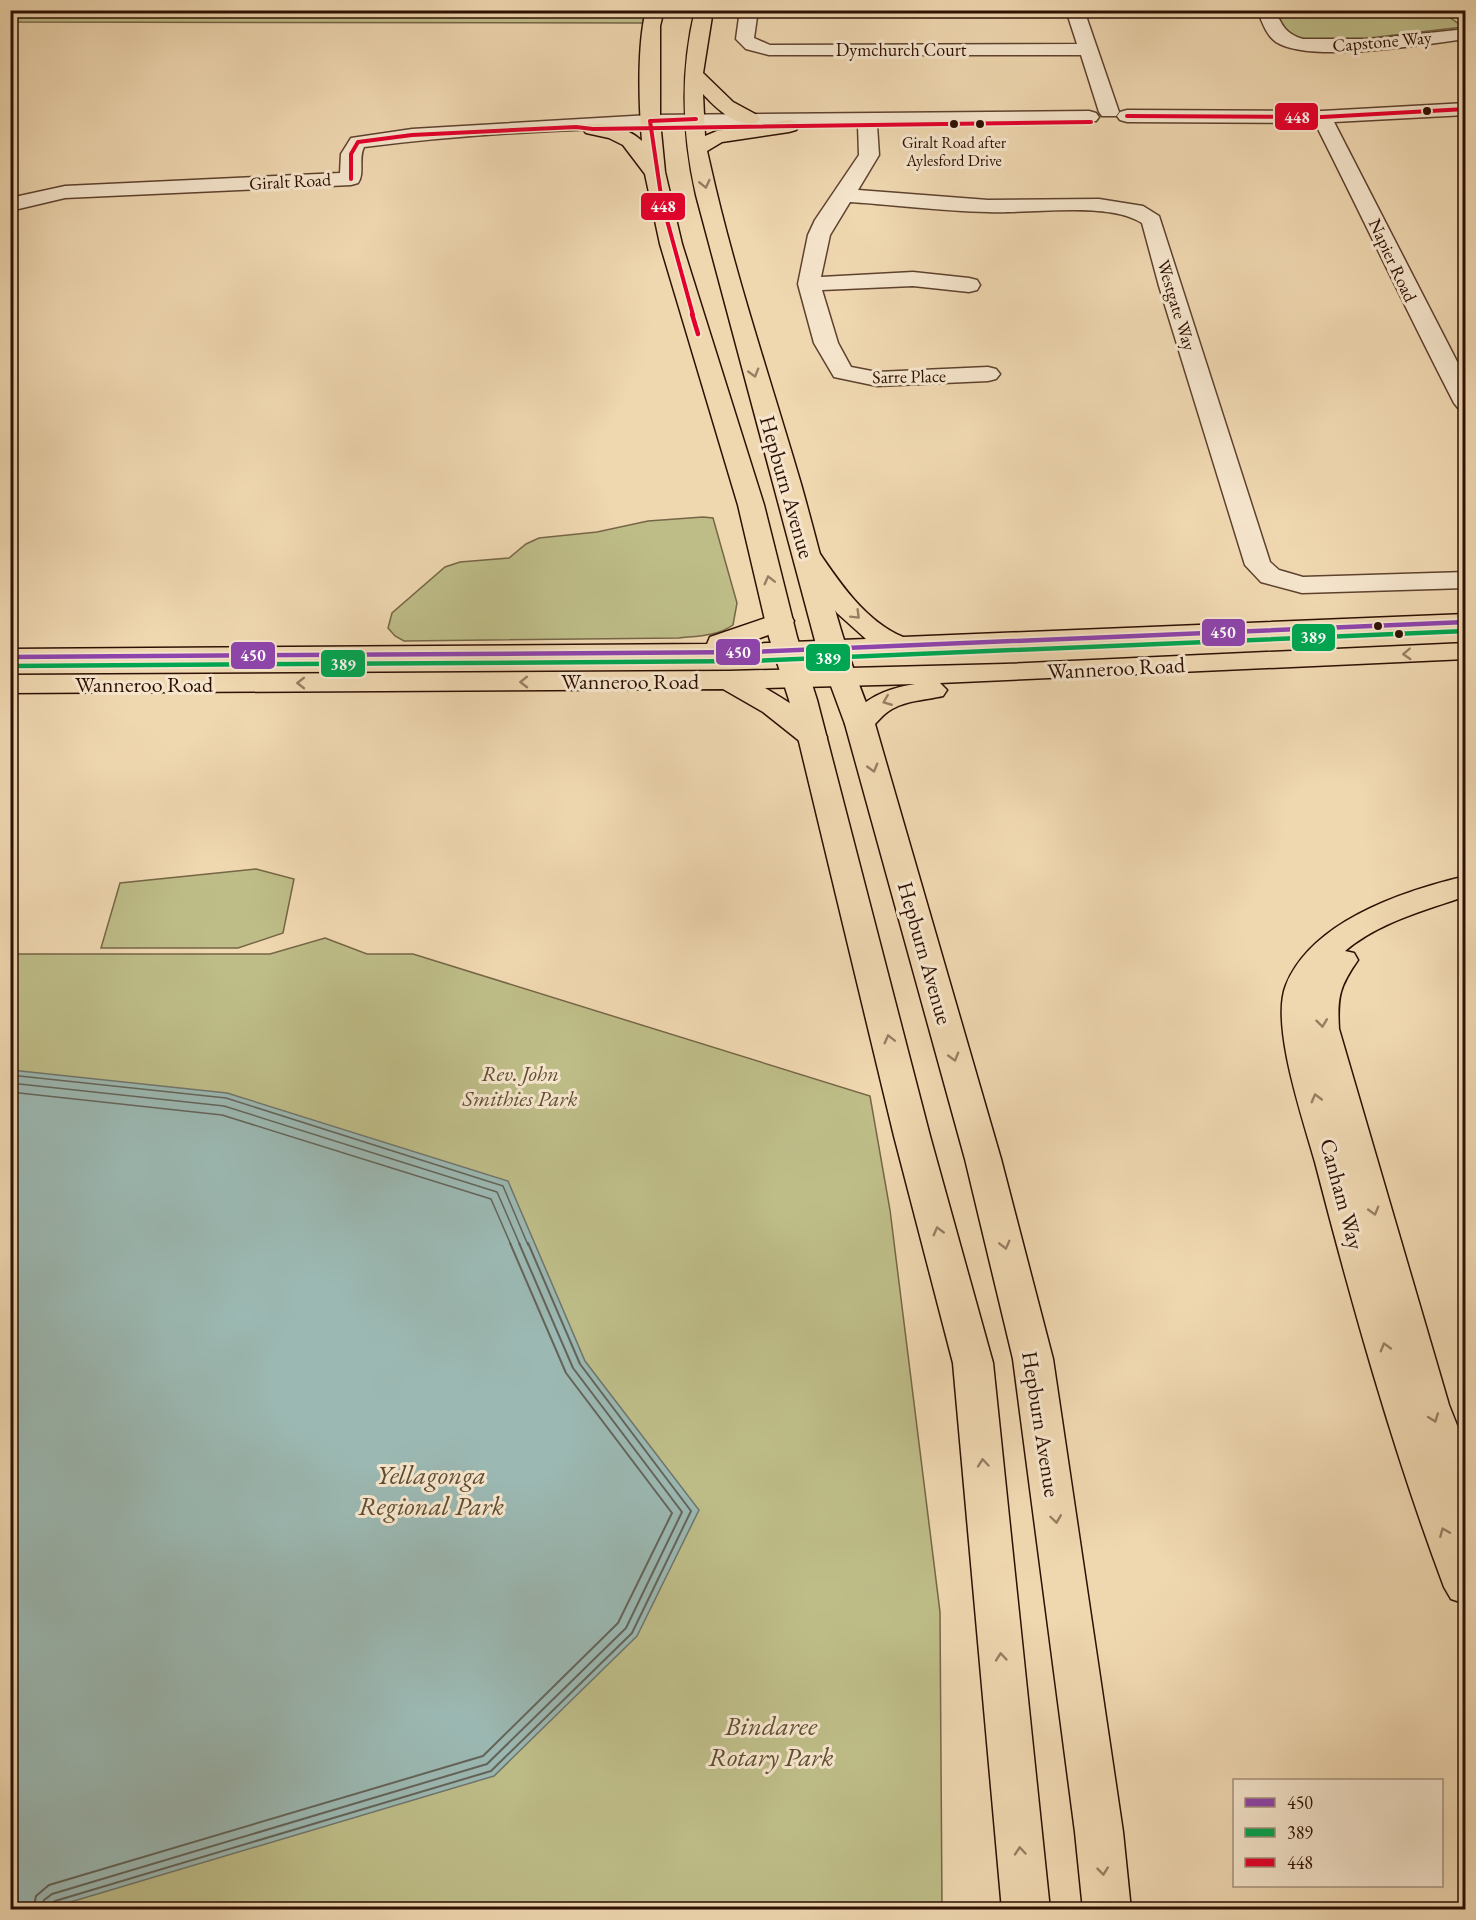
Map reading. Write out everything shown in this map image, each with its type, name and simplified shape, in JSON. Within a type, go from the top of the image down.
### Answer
[{"type":"main road","name":"Hepburn Avenue","points":[[655,10],[651,26],[650,124],[655,172],[671,244],[751,505],[797,678],[912,1136],[973,1363],[1026,1910]]},
{"type":"main road","name":"Hepburn Avenue","points":[[704,10],[695,75],[696,131],[736,309],[836,663],[860,724],[983,1159],[1033,1359],[1100,1832],[1107,1910]]},
{"type":"main road","points":[[695,75],[725,107],[737,115],[750,119]]},
{"type":"main road","points":[[587,126],[601,119],[639,110],[650,98]]},
{"type":"main road","points":[[587,126],[619,134],[634,144],[643,160],[655,172]]},
{"type":"main road","points":[[696,131],[717,137],[789,126]]},
{"type":"main road","points":[[807,554],[832,592],[875,632],[900,646]]},
{"type":"main road","points":[[687,654],[780,621]]},
{"type":"main road","name":"Wanneroo Road","points":[[16,683],[464,682],[797,678],[836,663],[900,646],[1466,622]]},
{"type":"main road","name":"Wanneroo Road","points":[[10,657],[687,654],[788,651],[836,663],[1005,674],[1466,651]]},
{"type":"main road","points":[[344,656],[391,667],[462,668],[472,674],[470,679],[464,682]]},
{"type":"main road","points":[[860,724],[867,712],[890,699],[961,686],[1005,674]]},
{"type":"main road","points":[[729,680],[761,696],[812,737]]},
{"type":"main road","name":"Canham Way","points":[[1466,885],[1353,929],[1329,947],[1312,966],[1301,989],[1297,1011],[1300,1039],[1326,1137],[1403,1409],[1438,1518],[1466,1587]]},
{"type":"main road","name":"Canham Way","points":[[1466,903],[1382,935],[1348,955],[1335,967],[1325,986],[1321,1011],[1329,1056],[1423,1383],[1466,1505]]},
{"type":"street","name":"Dymchurch Court","points":[[749,10],[745,39],[752,45],[769,50],[1088,49]]},
{"type":"street","points":[[1076,10],[1088,49],[1121,117],[1323,119],[1466,114]]},
{"type":"street","name":"Capstone Way","points":[[1266,10],[1278,34],[1285,40],[1298,44],[1329,46],[1466,34]]},
{"type":"street","points":[[1323,119],[1466,109]]},
{"type":"street","name":"Giralt Road","points":[[10,205],[65,192],[351,178],[350,161],[353,146],[368,139],[650,124],[696,131],[750,119],[867,122],[1090,120],[1096,114],[1121,117]]},
{"type":"street","name":"Napier Road","points":[[1323,119],[1385,241],[1405,286],[1466,403]]},
{"type":"street","points":[[843,195],[869,155],[867,122]]},
{"type":"street","name":"Giralt Road","points":[[789,126],[867,122]]},
{"type":"street","name":"Sarre Place","points":[[843,195],[819,235],[809,284],[826,343],[842,372],[877,380],[988,374]]},
{"type":"street","name":"Westgate Way","points":[[843,195],[988,206],[1099,205],[1136,210],[1152,220],[1170,286],[1258,565],[1270,576],[1302,585],[1466,580]]},
{"type":"street","points":[[809,284],[913,279],[969,285]]},
{"type":"green space","points":[[11,10],[650,11],[645,23],[11,22]]},
{"type":"green space","points":[[1275,11],[1441,11],[1463,27],[1326,43],[1295,38],[1287,33]]},
{"type":"green space","points":[[713,518],[737,603],[733,625],[727,629],[707,635],[679,638],[404,641],[388,628],[392,613],[445,567],[460,562],[509,558],[526,544],[539,538],[597,532],[648,521]]},
{"type":"green space","points":[[256,869],[294,879],[283,933],[238,948],[101,948],[120,883]]},
{"type":"green space","name":"Yellagonga Regional Park","points":[[325,938],[367,954],[413,954],[870,1096],[890,1210],[940,1612],[942,1909],[11,1909],[10,954],[270,954]]},
{"type":"water","points":[[11,1070],[227,1093],[508,1181],[585,1361],[699,1510],[637,1636],[494,1776],[47,1909],[11,1909]]},
{"type":"transit line","name":"448","points":[[1127,116],[1322,117],[1466,109]]},
{"type":"transit line","name":"448","points":[[696,119],[650,121],[662,202],[698,334]]},
{"type":"transit line","name":"448","points":[[351,179],[351,154],[358,142],[412,135],[576,127],[593,129],[1091,122]]},
{"type":"transit line","name":"450","points":[[10,657],[752,652],[1466,622]]},
{"type":"transit line","name":"389","points":[[10,666],[752,661],[1466,631]]},
{"type":"place","name":"Giralt Road after Aylesford Drive","points":[[954,124]]},
{"type":"park label","name":"Rev. John Smithies Park","points":[[520,1086]]},
{"type":"park label","name":"Bindaree Rotary Park","points":[[771,1740]]}]
